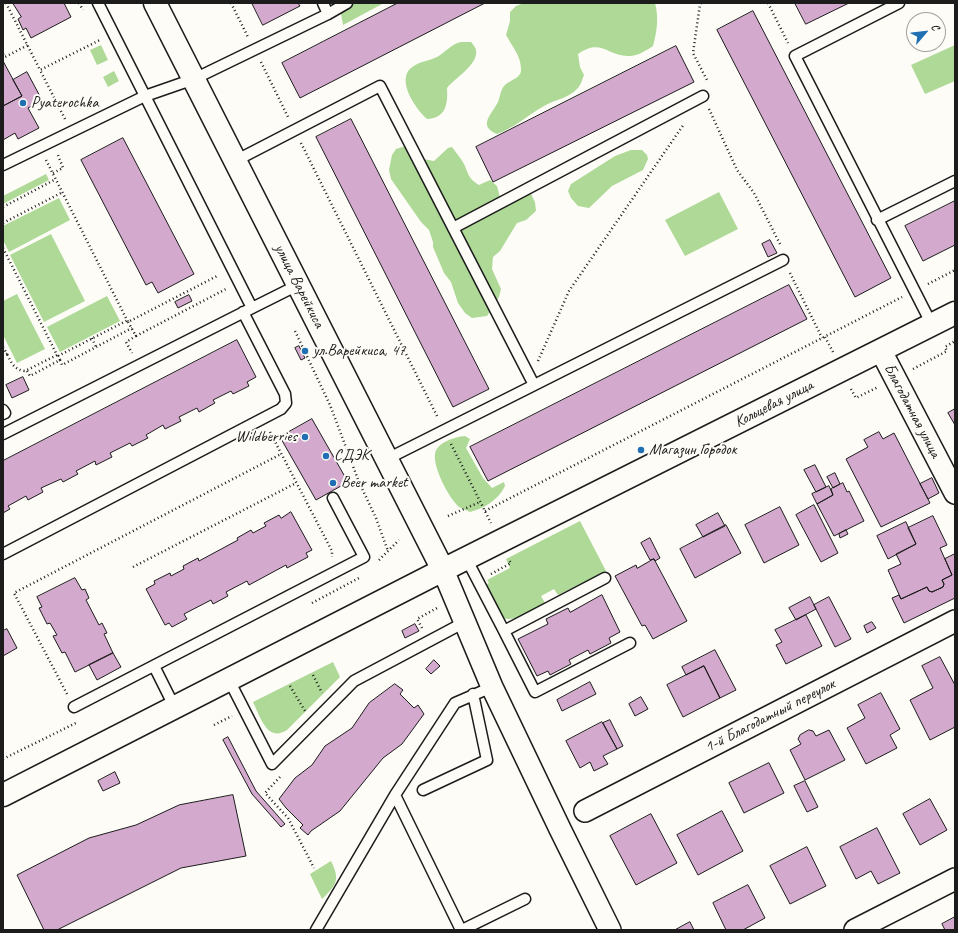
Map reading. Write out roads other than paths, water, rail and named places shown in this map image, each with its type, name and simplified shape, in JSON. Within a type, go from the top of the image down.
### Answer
[{"type":"street","name":"улица Варейкиса","points":[[155,3],[443,570]]},
{"type":"street","name":"Кольцевая улица","points":[[3,795],[466,558],[955,313]]},
{"type":"street","name":"Благодатная улица","points":[[881,351],[955,493]]},
{"type":"street","points":[[443,570],[466,622],[482,691],[560,829],[610,930]]},
{"type":"street","name":"1-й Благодатный переулок","points":[[585,810],[955,621]]},
{"type":"street","points":[[855,930],[955,879]]},
{"type":"lane","points":[[3,554],[281,409],[286,403],[285,394],[247,310],[145,96],[98,3]]},
{"type":"lane","points":[[323,3],[328,14]]},
{"type":"lane","points":[[3,165],[145,96],[194,79],[328,14],[347,3]]},
{"type":"lane","points":[[899,3],[795,56],[877,220],[932,325]]},
{"type":"lane","points":[[235,161],[380,86],[532,382]]},
{"type":"lane","points":[[453,228],[704,96]]},
{"type":"lane","points":[[877,220],[955,181]]},
{"type":"lane","points":[[387,459],[532,382],[783,260]]},
{"type":"lane","points":[[3,434],[298,285]]},
{"type":"lane","points":[[3,410],[3,414]]},
{"type":"lane","points":[[72,704],[154,666],[364,557],[333,498]]},
{"type":"lane","points":[[466,558],[535,692],[630,643]]},
{"type":"lane","points":[[504,631],[605,578]]},
{"type":"lane","points":[[229,680],[272,764],[354,681],[466,622]]},
{"type":"lane","points":[[154,666],[175,708]]},
{"type":"lane","points":[[316,930],[395,795],[455,703],[482,691],[487,760],[423,790]]},
{"type":"lane","points":[[395,795],[461,930],[525,899]]},
{"type":"place","name":"Pyaterochka","points":[[23,103]]},
{"type":"place","name":"ул.Варейкиса, 47","points":[[305,351]]},
{"type":"place","name":"Wildberries","points":[[305,437]]},
{"type":"place","name":"Магазин Городок","points":[[641,450]]},
{"type":"place","name":"СДЭК","points":[[326,456]]},
{"type":"place","name":"Beer market","points":[[333,483]]}]
